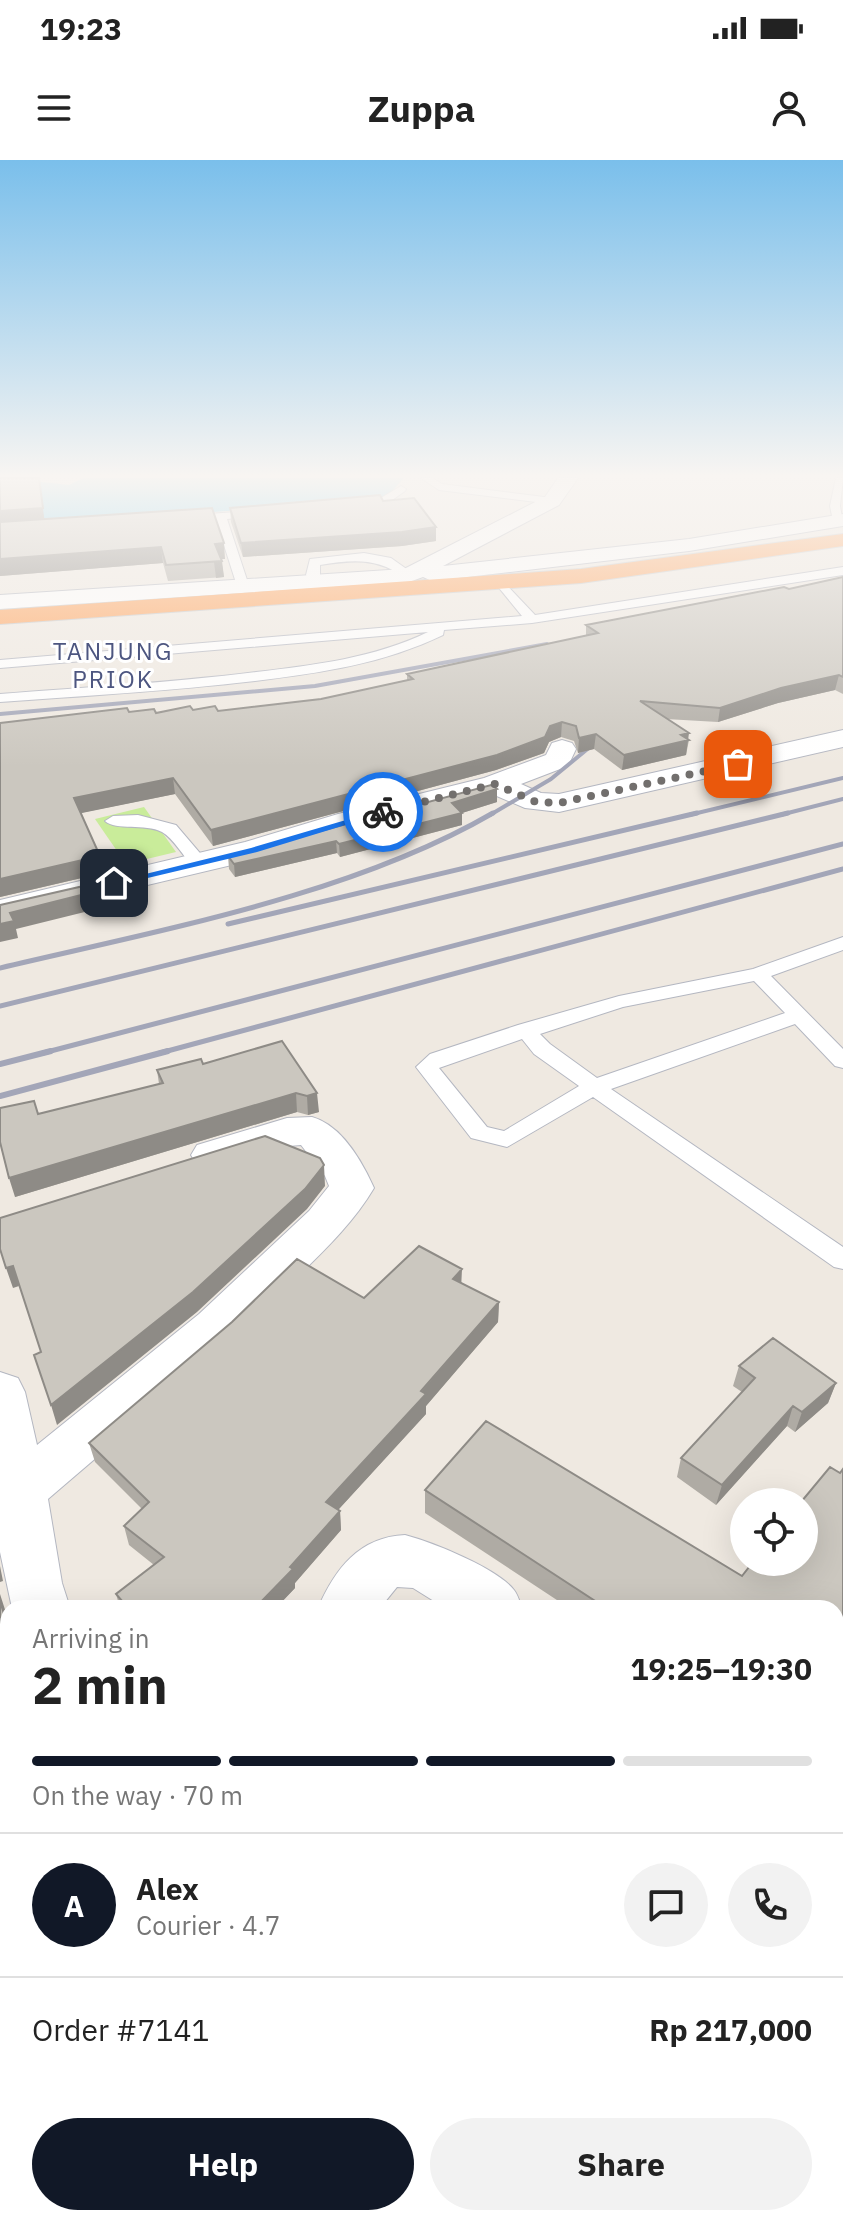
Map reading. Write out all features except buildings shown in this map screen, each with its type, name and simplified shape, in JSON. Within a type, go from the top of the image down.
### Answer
[{"type":"highway","points":[[0,624],[504,586],[602,574]]},
{"type":"highway","points":[[0,617],[616,580],[655,574]]},
{"type":"street","points":[[0,602],[415,574]]},
{"type":"street","points":[[495,784],[536,802],[559,803],[706,772],[843,738]]},
{"type":"street","points":[[0,910],[199,863],[495,784],[558,760],[562,749]]},
{"type":"street","points":[[19,1491],[216,1327],[317,1230],[352,1188],[345,1171],[321,1139],[306,1130],[287,1132],[166,1169]]},
{"type":"street","points":[[0,1392],[19,1491],[25,1595]]},
{"type":"street","points":[[353,1600],[378,1567],[404,1560],[433,1569],[481,1600]]},
{"type":"lane","points":[[239,574],[243,586]]},
{"type":"lane","points":[[0,664],[532,619],[821,574]]},
{"type":"lane","points":[[504,586],[532,619]]},
{"type":"lane","points":[[0,698],[211,682],[321,668],[420,642],[452,625]]},
{"type":"lane","points":[[113,821],[138,820],[170,829],[199,863]]},
{"type":"lane","points":[[797,1016],[594,1087],[507,1139],[479,1133],[427,1067],[438,1059],[525,1029],[619,1002],[758,974],[843,943]]},
{"type":"lane","points":[[758,974],[843,1061]]},
{"type":"lane","points":[[525,1029],[542,1049],[594,1087],[843,1260]]},
{"type":"green space","points":[[144,807],[176,852],[126,864],[95,819]]},
{"type":"railway","points":[[0,714],[315,686],[547,644]]},
{"type":"railway","points":[[490,815],[551,779],[602,737]]},
{"type":"railway","points":[[689,815],[843,778]]},
{"type":"railway","points":[[784,814],[843,799]]},
{"type":"railway","points":[[0,968],[189,924],[317,888],[438,842],[493,813]]},
{"type":"railway","points":[[228,924],[697,813]]},
{"type":"railway","points":[[0,1006],[784,814]]},
{"type":"railway","points":[[780,815],[784,814]]},
{"type":"railway","points":[[43,1053],[843,844]]},
{"type":"railway","points":[[160,1053],[843,869]]},
{"type":"railway","points":[[0,1064],[51,1051]]},
{"type":"railway","points":[[0,1096],[168,1051]]},
{"type":"way so far","points":[[383,812],[495,784],[536,802],[559,803],[738,764]]},
{"type":"district","name":"TANJUNG PRIOK","points":[[113,665]]},
{"type":"route","points":[[114,883],[254,850],[383,812]]}]
